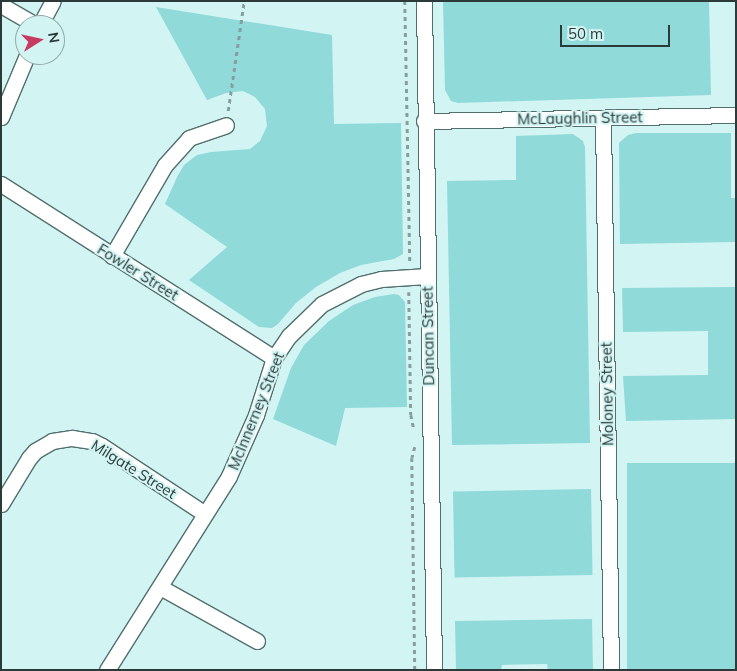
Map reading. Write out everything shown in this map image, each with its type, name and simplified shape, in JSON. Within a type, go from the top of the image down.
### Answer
[{"type":"street","points":[[45,15],[53,1]]},
{"type":"street","name":"Duncan Street","points":[[424,1],[424,121],[434,670]]},
{"type":"street","points":[[1,5],[18,15]]},
{"type":"street","points":[[1,117],[23,65]]},
{"type":"street","name":"McLaughlin Street","points":[[424,121],[736,115]]},
{"type":"street","name":"Moloney Street","points":[[603,118],[611,670]]},
{"type":"street","points":[[112,256],[165,165],[189,138],[226,125]]},
{"type":"street","name":"Fowler Street","points":[[1,184],[274,358]]},
{"type":"street","name":"McInnerney Street","points":[[107,670],[229,476],[244,446],[274,358],[289,336],[304,318],[322,304],[361,284],[381,279],[427,276]]},
{"type":"street","name":"Milgate Street","points":[[1,504],[28,458],[52,441],[72,438],[92,441],[102,446],[205,514]]},
{"type":"street","points":[[160,587],[257,641]]},
{"type":"path","points":[[226,125],[244,1]]},
{"type":"path","points":[[404,1],[411,415],[414,434]]},
{"type":"path","points":[[415,441],[412,458],[415,670]]},
{"type":"shaded area","points":[[443,1],[709,1],[711,95],[458,103],[451,101],[445,90]]},
{"type":"shaded area","points":[[156,7],[332,35],[334,124],[401,123],[403,254],[394,259],[361,265],[340,273],[316,287],[296,303],[278,324],[272,328],[259,327],[189,280],[227,247],[165,204],[177,177],[184,165],[197,155],[250,149],[260,141],[267,126],[265,109],[255,97],[243,91],[226,93],[207,100]]},
{"type":"shaded area","points":[[636,133],[731,133],[731,198],[736,198],[736,242],[620,244],[619,143],[628,135]]},
{"type":"shaded area","points":[[573,134],[583,141],[585,147],[590,443],[452,445],[447,181],[516,180],[516,136]]},
{"type":"shaded area","points":[[736,287],[736,419],[626,421],[623,376],[708,375],[708,331],[623,332],[622,288]]},
{"type":"shaded area","points":[[399,295],[405,302],[407,407],[345,408],[336,446],[273,419],[291,368],[304,345],[329,321],[353,305],[375,297]]},
{"type":"shaded area","points":[[627,463],[736,463],[736,670],[627,670]]},
{"type":"shaded area","points":[[591,489],[593,575],[455,577],[453,491]]},
{"type":"shaded area","points":[[592,619],[593,670],[548,670],[547,664],[502,665],[501,670],[456,670],[455,621]]}]
